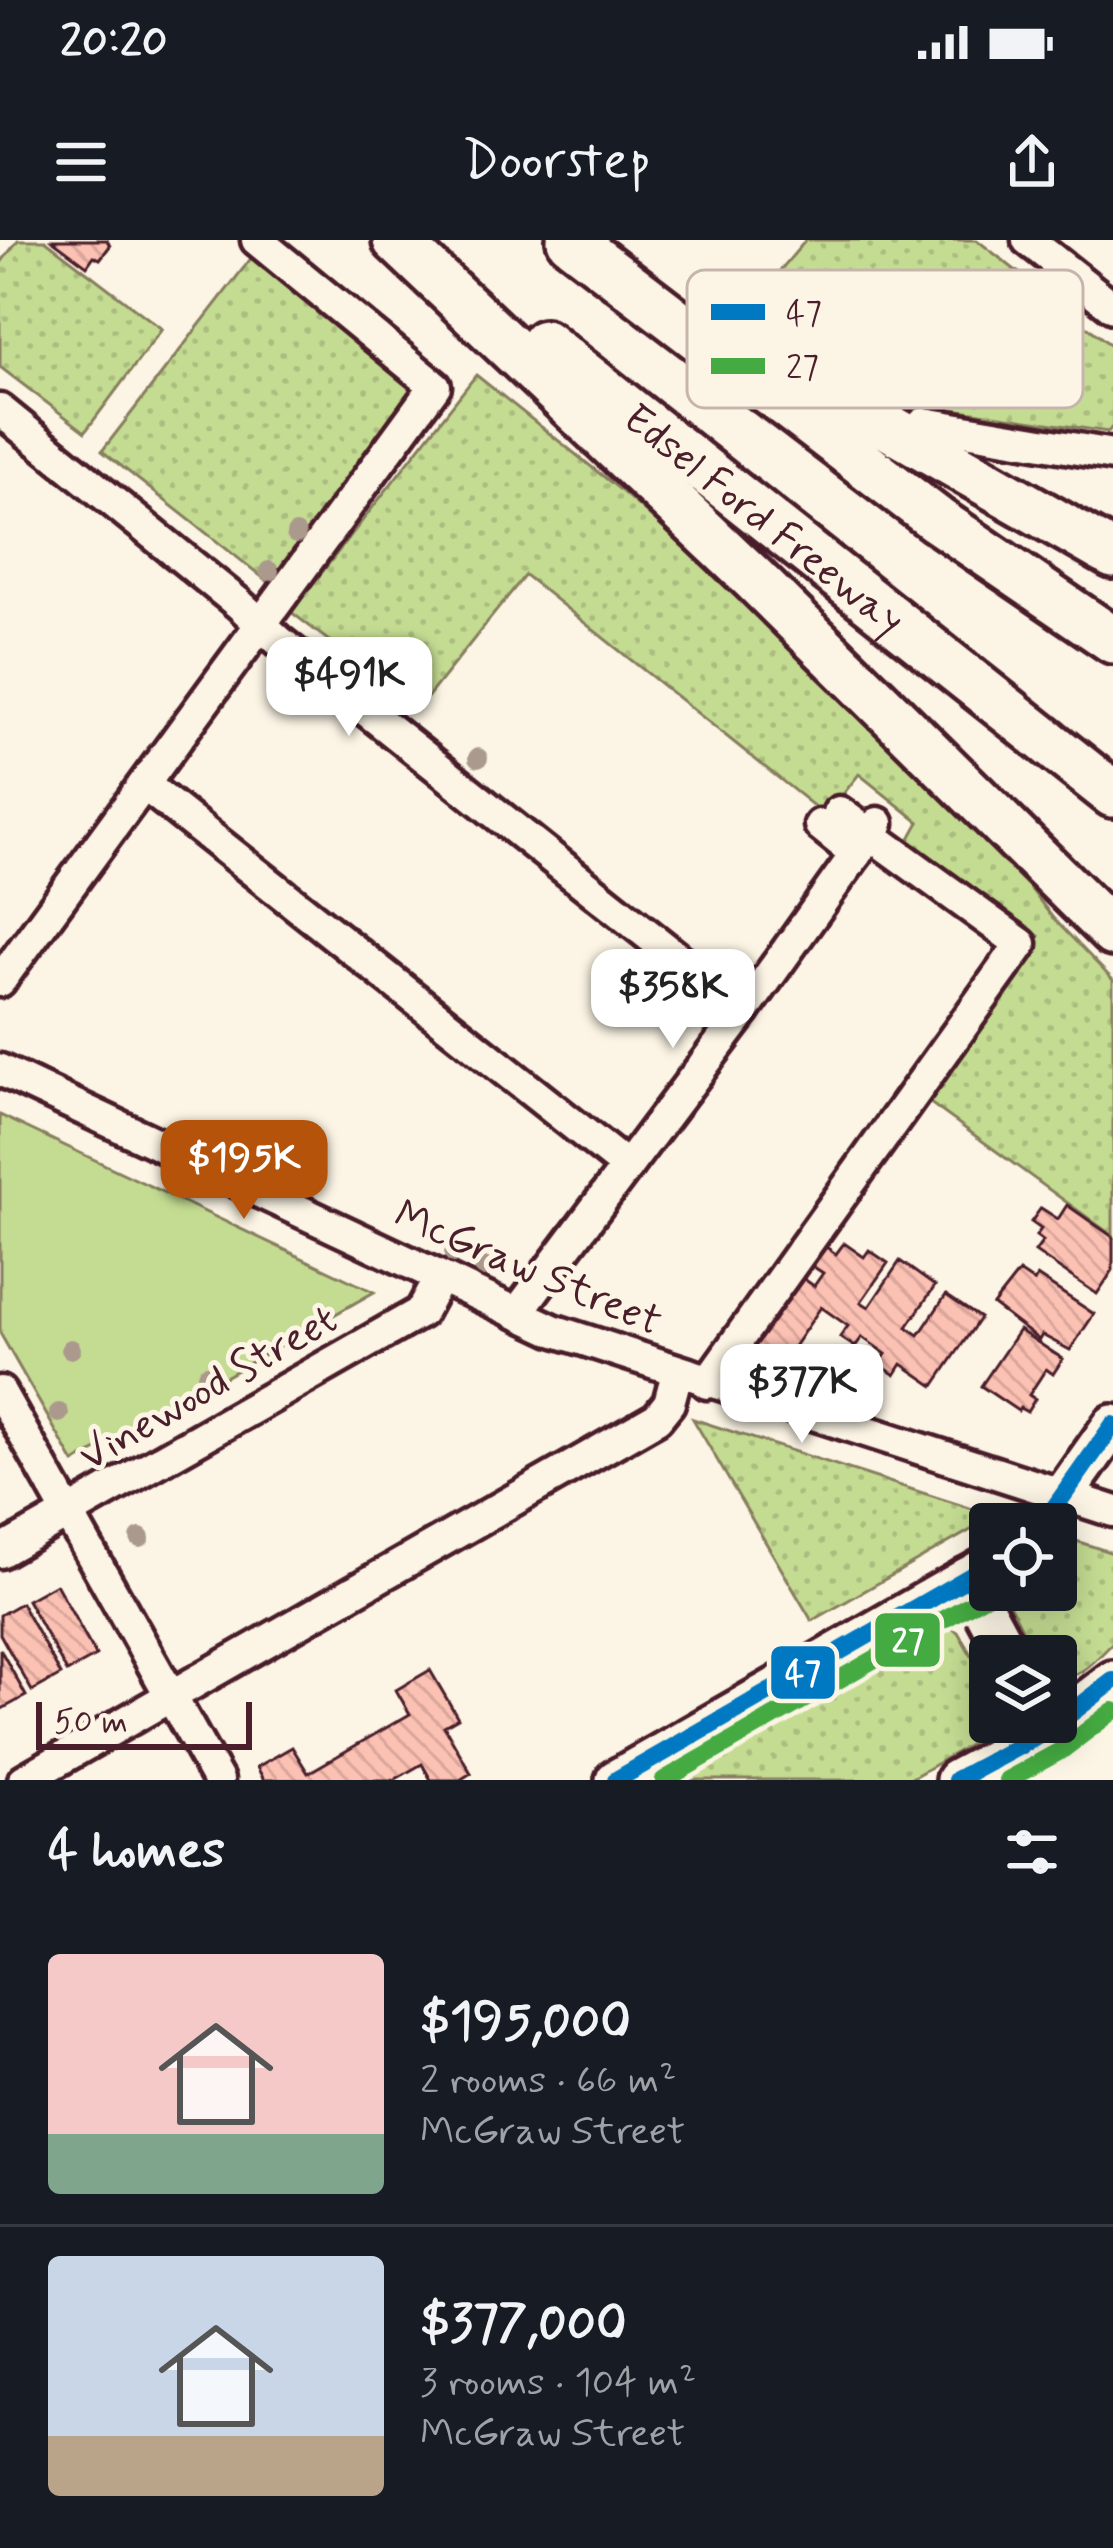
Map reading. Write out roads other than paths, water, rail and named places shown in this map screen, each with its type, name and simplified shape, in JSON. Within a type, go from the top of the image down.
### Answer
[{"type":"highway","points":[[396,240],[754,579],[1113,933]]},
{"type":"highway","name":"Edsel Ford Freeway","points":[[415,240],[1113,794]]},
{"type":"highway","points":[[569,240],[687,332]]},
{"type":"highway","points":[[663,314],[687,326]]},
{"type":"highway","points":[[788,408],[937,520],[1113,640]]},
{"type":"highway","points":[[856,408],[1113,555]]},
{"type":"main road","points":[[1056,1503],[1113,1425]]},
{"type":"main road","points":[[616,1780],[969,1578]]},
{"type":"main road","points":[[1077,1706],[1113,1681]]},
{"type":"main road","points":[[956,1780],[1018,1743]]},
{"type":"street","points":[[0,982],[435,386],[257,240]]},
{"type":"street","points":[[1028,240],[1066,270]]},
{"type":"street","points":[[1083,284],[1113,308]]},
{"type":"street","points":[[0,410],[262,627],[744,1011]]},
{"type":"street","points":[[924,423],[1113,455]]},
{"type":"street","points":[[145,785],[627,1167]]},
{"type":"street","points":[[706,1383],[1021,944],[868,837],[829,818]]},
{"type":"street","points":[[518,1313],[868,837]]},
{"type":"street","name":"McGraw Street","points":[[0,1070],[553,1330],[1036,1503]]},
{"type":"street","name":"Vinewood Street","points":[[0,1552],[421,1312],[440,1277]]},
{"type":"street","points":[[24,1780],[658,1418],[669,1403],[676,1373]]},
{"type":"street","points":[[0,1392],[218,1780]]},
{"type":"street","name":"McGraw Street","points":[[1077,1510],[1113,1511]]}]
